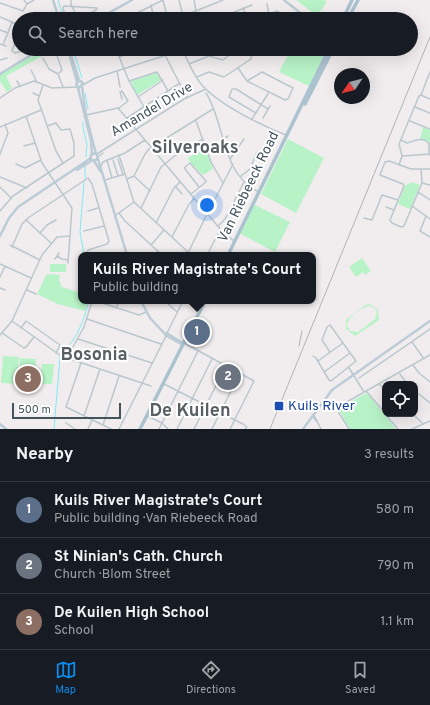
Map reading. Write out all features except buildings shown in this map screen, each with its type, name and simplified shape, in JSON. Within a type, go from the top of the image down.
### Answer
[{"type":"main road","points":[[347,12],[352,0]]},
{"type":"main road","points":[[352,12],[358,0]]},
{"type":"main road","name":"Van Riebeeck Road","points":[[230,252],[326,56]]},
{"type":"main road","name":"Van Riebeeck Road","points":[[290,129],[328,56]]},
{"type":"main road","points":[[140,429],[204,304]]},
{"type":"street","points":[[24,0],[27,4]]},
{"type":"street","points":[[0,3],[22,11],[25,10],[27,4],[34,0]]},
{"type":"street","points":[[54,0],[58,12]]},
{"type":"street","points":[[71,0],[75,12]]},
{"type":"street","points":[[111,12],[132,0]]},
{"type":"street","points":[[179,0],[182,12]]},
{"type":"street","points":[[194,0],[196,11],[223,0]]},
{"type":"street","points":[[284,0],[299,12]]},
{"type":"street","points":[[140,11],[151,4],[163,1],[166,12]]},
{"type":"street","points":[[151,4],[153,12]]},
{"type":"street","points":[[267,4],[269,12]]},
{"type":"street","points":[[234,12],[252,5]]},
{"type":"street","points":[[64,12],[63,6],[97,8],[92,12]]},
{"type":"street","points":[[243,8],[245,12]]},
{"type":"street","points":[[0,17],[12,22],[3,45]]},
{"type":"street","points":[[0,30],[8,33]]},
{"type":"street","points":[[0,44],[6,46]]},
{"type":"street","points":[[0,74],[29,56]]},
{"type":"street","points":[[58,56],[62,70],[58,74]]},
{"type":"street","points":[[70,56],[79,84],[97,156],[126,252]]},
{"type":"street","points":[[0,98],[20,86],[36,82],[52,88],[70,86],[166,56],[187,98]]},
{"type":"street","points":[[185,56],[197,78],[213,95],[263,126],[287,135]]},
{"type":"street","points":[[189,64],[209,56],[223,60],[228,56]]},
{"type":"street","points":[[197,78],[209,72],[224,77],[251,59],[251,56]]},
{"type":"street","points":[[119,57],[129,81],[144,107]]},
{"type":"street","points":[[0,60],[7,58]]},
{"type":"street","points":[[43,58],[48,68],[58,74],[62,87]]},
{"type":"street","points":[[238,68],[247,81],[286,100],[293,88],[262,72],[247,81]]},
{"type":"street","points":[[31,70],[36,82]]},
{"type":"street","points":[[117,71],[120,87]]},
{"type":"street","points":[[129,81],[157,72],[168,91]]},
{"type":"street","points":[[399,165],[402,156],[399,146],[401,140],[430,72]]},
{"type":"street","points":[[138,97],[163,80]]},
{"type":"street","points":[[17,81],[20,86]]},
{"type":"street","points":[[127,118],[180,83]]},
{"type":"street","points":[[79,84],[91,141],[92,158],[105,179]]},
{"type":"street","points":[[44,85],[38,100],[56,151],[63,163]]},
{"type":"street","points":[[256,113],[231,98],[229,94],[235,88],[268,109]]},
{"type":"street","name":"Amandel Drive","points":[[97,156],[187,98],[206,89]]},
{"type":"street","points":[[86,115],[119,108],[128,101],[122,91],[120,92],[122,99]]},
{"type":"street","points":[[252,119],[269,92]]},
{"type":"street","points":[[33,93],[39,96]]},
{"type":"street","points":[[206,93],[210,100],[230,159],[247,186],[259,192]]},
{"type":"street","points":[[210,100],[213,95]]},
{"type":"street","points":[[421,95],[430,98]]},
{"type":"street","points":[[263,118],[270,106]]},
{"type":"street","points":[[415,107],[430,113]]},
{"type":"street","points":[[119,108],[207,214],[221,230],[235,241]]},
{"type":"street","points":[[127,179],[134,176],[145,154],[152,148],[213,109]]},
{"type":"street","points":[[0,127],[41,110]]},
{"type":"street","points":[[26,116],[41,160],[72,210],[68,263]]},
{"type":"street","points":[[195,120],[211,162],[223,182]]},
{"type":"street","points":[[410,121],[430,129]]},
{"type":"street","points":[[0,210],[11,198],[74,155],[74,143],[71,130],[68,128],[61,130],[55,123],[47,126]]},
{"type":"street","points":[[0,154],[8,132],[5,124]]},
{"type":"street","points":[[223,139],[228,136]]},
{"type":"street","points":[[140,208],[160,169],[181,151],[203,139]]},
{"type":"street","points":[[230,159],[244,139]]},
{"type":"street","points":[[401,140],[407,143],[418,139],[426,141],[429,144],[429,154],[402,156]]},
{"type":"street","points":[[101,169],[102,164],[107,160],[145,140]]},
{"type":"street","points":[[24,146],[35,143]]},
{"type":"street","points":[[241,176],[250,169],[257,152]]},
{"type":"street","points":[[119,155],[124,175]]},
{"type":"street","points":[[92,158],[97,156]]},
{"type":"street","points":[[0,236],[15,210],[67,174],[97,156]]},
{"type":"street","points":[[118,159],[127,179],[134,202],[188,252],[207,214]]},
{"type":"street","points":[[16,164],[25,168],[41,160]]},
{"type":"street","points":[[107,160],[112,178]]},
{"type":"street","points":[[113,160],[118,176]]},
{"type":"street","points":[[420,169],[422,183],[402,227],[391,222],[404,185],[380,175],[386,161],[411,169],[420,169],[430,169]]},
{"type":"street","points":[[191,194],[200,187],[206,180],[190,163],[184,168],[200,187]]},
{"type":"street","points":[[205,211],[212,205],[233,164]]},
{"type":"street","points":[[105,179],[124,175]]},
{"type":"street","points":[[134,176],[150,191]]},
{"type":"street","points":[[0,178],[26,188]]},
{"type":"street","points":[[12,246],[22,224],[26,220],[84,180],[89,179],[99,208],[108,242],[88,250],[87,252]]},
{"type":"street","points":[[156,223],[175,186],[180,182]]},
{"type":"street","points":[[218,226],[225,219],[244,182]]},
{"type":"street","points":[[422,183],[430,184]]},
{"type":"street","points":[[175,186],[182,194]]},
{"type":"street","points":[[0,187],[11,198]]},
{"type":"street","points":[[418,192],[430,200]]},
{"type":"street","points":[[364,218],[371,220],[382,195],[398,200]]},
{"type":"street","points":[[172,237],[188,206],[194,198]]},
{"type":"street","points":[[116,215],[134,202]]},
{"type":"street","points":[[412,206],[430,219]]},
{"type":"street","points":[[386,207],[394,210]]},
{"type":"street","points":[[88,211],[99,208]]},
{"type":"street","points":[[119,213],[125,221],[158,251]]},
{"type":"street","points":[[426,216],[421,232],[430,237]]},
{"type":"street","points":[[26,220],[51,243]]},
{"type":"street","points":[[40,232],[47,224],[56,220]]},
{"type":"street","points":[[84,231],[104,226]]},
{"type":"street","points":[[151,245],[164,230]]},
{"type":"street","points":[[209,252],[221,230]]},
{"type":"street","points":[[0,336],[12,321],[40,260],[51,243],[59,236],[70,236]]},
{"type":"street","points":[[10,245],[40,260]]},
{"type":"street","points":[[55,259],[59,253]]},
{"type":"street","points":[[57,256],[62,259],[69,260]]},
{"type":"street","points":[[0,264],[31,278]]},
{"type":"street","points":[[0,277],[5,266]]},
{"type":"street","points":[[0,288],[5,290]]},
{"type":"street","points":[[26,290],[36,294]]},
{"type":"street","points":[[67,358],[78,339],[91,304]]},
{"type":"street","points":[[105,304],[139,315],[146,312]]},
{"type":"street","points":[[117,308],[118,304]]},
{"type":"street","points":[[142,304],[146,312],[160,329],[167,334],[254,382],[230,429]]},
{"type":"street","points":[[168,304],[177,312]]},
{"type":"street","points":[[119,429],[181,304]]},
{"type":"street","points":[[86,320],[161,345]]},
{"type":"street","points":[[12,321],[56,353],[81,363],[151,386]]},
{"type":"street","points":[[21,328],[26,321],[60,345],[56,353]]},
{"type":"street","points":[[303,429],[332,390],[430,321]]},
{"type":"street","points":[[313,356],[331,381],[356,361],[331,326],[328,326],[322,340],[330,352]]},
{"type":"street","points":[[359,378],[430,329]]},
{"type":"street","points":[[2,333],[24,348],[34,337]]},
{"type":"street","points":[[78,339],[152,363]]},
{"type":"street","points":[[412,342],[424,359]]},
{"type":"street","points":[[318,361],[343,343]]},
{"type":"street","points":[[159,429],[198,351]]},
{"type":"street","points":[[324,372],[350,352]]},
{"type":"street","points":[[349,429],[336,408],[399,374],[430,355]]},
{"type":"street","points":[[177,429],[212,359]]},
{"type":"street","points":[[81,363],[67,407],[111,429]]},
{"type":"street","points":[[413,365],[419,373],[430,382]]},
{"type":"street","points":[[194,429],[226,366]]},
{"type":"street","points":[[349,368],[365,392],[382,411]]},
{"type":"street","points":[[84,416],[100,369]]},
{"type":"street","points":[[212,429],[240,373]]},
{"type":"street","points":[[399,374],[405,381]]},
{"type":"street","points":[[103,425],[119,375]]},
{"type":"street","points":[[163,384],[235,420],[247,427],[245,429]]},
{"type":"street","points":[[418,393],[430,403]]},
{"type":"street","points":[[313,415],[320,428]]},
{"type":"street","points":[[147,416],[162,423],[168,429]]},
{"type":"street","points":[[388,417],[398,429]]},
{"type":"street","points":[[416,417],[422,424]]},
{"type":"street","points":[[88,429],[92,420]]},
{"type":"street","points":[[412,429],[430,421]]},
{"type":"street","points":[[66,423],[75,429]]},
{"type":"street","points":[[0,424],[5,429]]},
{"type":"green space","points":[[296,0],[324,0],[327,2],[320,12],[312,12]]},
{"type":"green space","points":[[33,56],[42,56],[6,76],[12,88],[7,92],[0,81],[0,75]]},
{"type":"green space","points":[[287,56],[324,56],[309,86],[279,72]]},
{"type":"green space","points":[[157,73],[161,80],[137,95],[131,81]]},
{"type":"green space","points":[[423,127],[430,130],[430,153],[429,142],[420,138]]},
{"type":"green space","points":[[288,139],[324,158],[296,213],[261,194]]},
{"type":"green space","points":[[205,148],[213,169],[203,175],[188,158]]},
{"type":"green space","points":[[412,182],[420,185],[410,209],[398,204],[405,186]]},
{"type":"green space","points":[[253,204],[290,222],[275,252],[239,233]]},
{"type":"green space","points":[[362,258],[371,271],[365,275],[363,272],[356,277],[349,267]]},
{"type":"green space","points":[[50,264],[66,264],[66,272],[50,272]]},
{"type":"green space","points":[[47,274],[60,275],[59,280],[62,287],[78,292],[78,304],[87,304],[85,311],[58,304],[37,294]]},
{"type":"green space","points":[[370,304],[378,310],[379,320],[355,336],[346,329],[346,320],[364,306]],"holes":[[[370,306],[377,311],[375,319],[358,332],[350,331],[347,326],[349,319],[352,316],[359,310],[367,307]]]},
{"type":"green space","points":[[3,356],[19,357],[17,384],[1,383]]},
{"type":"green space","points":[[20,358],[36,359],[34,386],[19,385]]},
{"type":"green space","points":[[42,364],[54,364],[52,384],[40,384]]},
{"type":"green space","points":[[367,393],[382,412],[382,417],[386,417],[396,429],[350,429],[338,408]]},
{"type":"waterway","points":[[58,0],[62,12]]},
{"type":"waterway","points":[[75,56],[82,78]]},
{"type":"waterway","points":[[85,93],[88,109]]},
{"type":"waterway","points":[[83,122],[87,145],[86,157]]},
{"type":"waterway","points":[[85,166],[85,178]]},
{"type":"waterway","points":[[83,252],[80,232],[84,182]]},
{"type":"waterway","points":[[62,353],[76,335],[88,304]]},
{"type":"waterway","points":[[54,429],[60,357]]},
{"type":"railway","points":[[270,429],[430,37]]},
{"type":"railway","points":[[299,346],[302,331]]},
{"type":"place","name":"Kuils River Magistrate's Court","points":[[197,332]]},
{"type":"place","name":"St Ninian's Cath. Church","points":[[228,377]]},
{"type":"place","name":"De Kuilen High School","points":[[28,379]]},
{"type":"place","name":"Kuils River","points":[[279,406]]},
{"type":"district","name":"Silveroaks","points":[[195,148]]},
{"type":"district","name":"Bosonia","points":[[94,355]]},
{"type":"district","name":"De Kuilen","points":[[190,411]]}]
